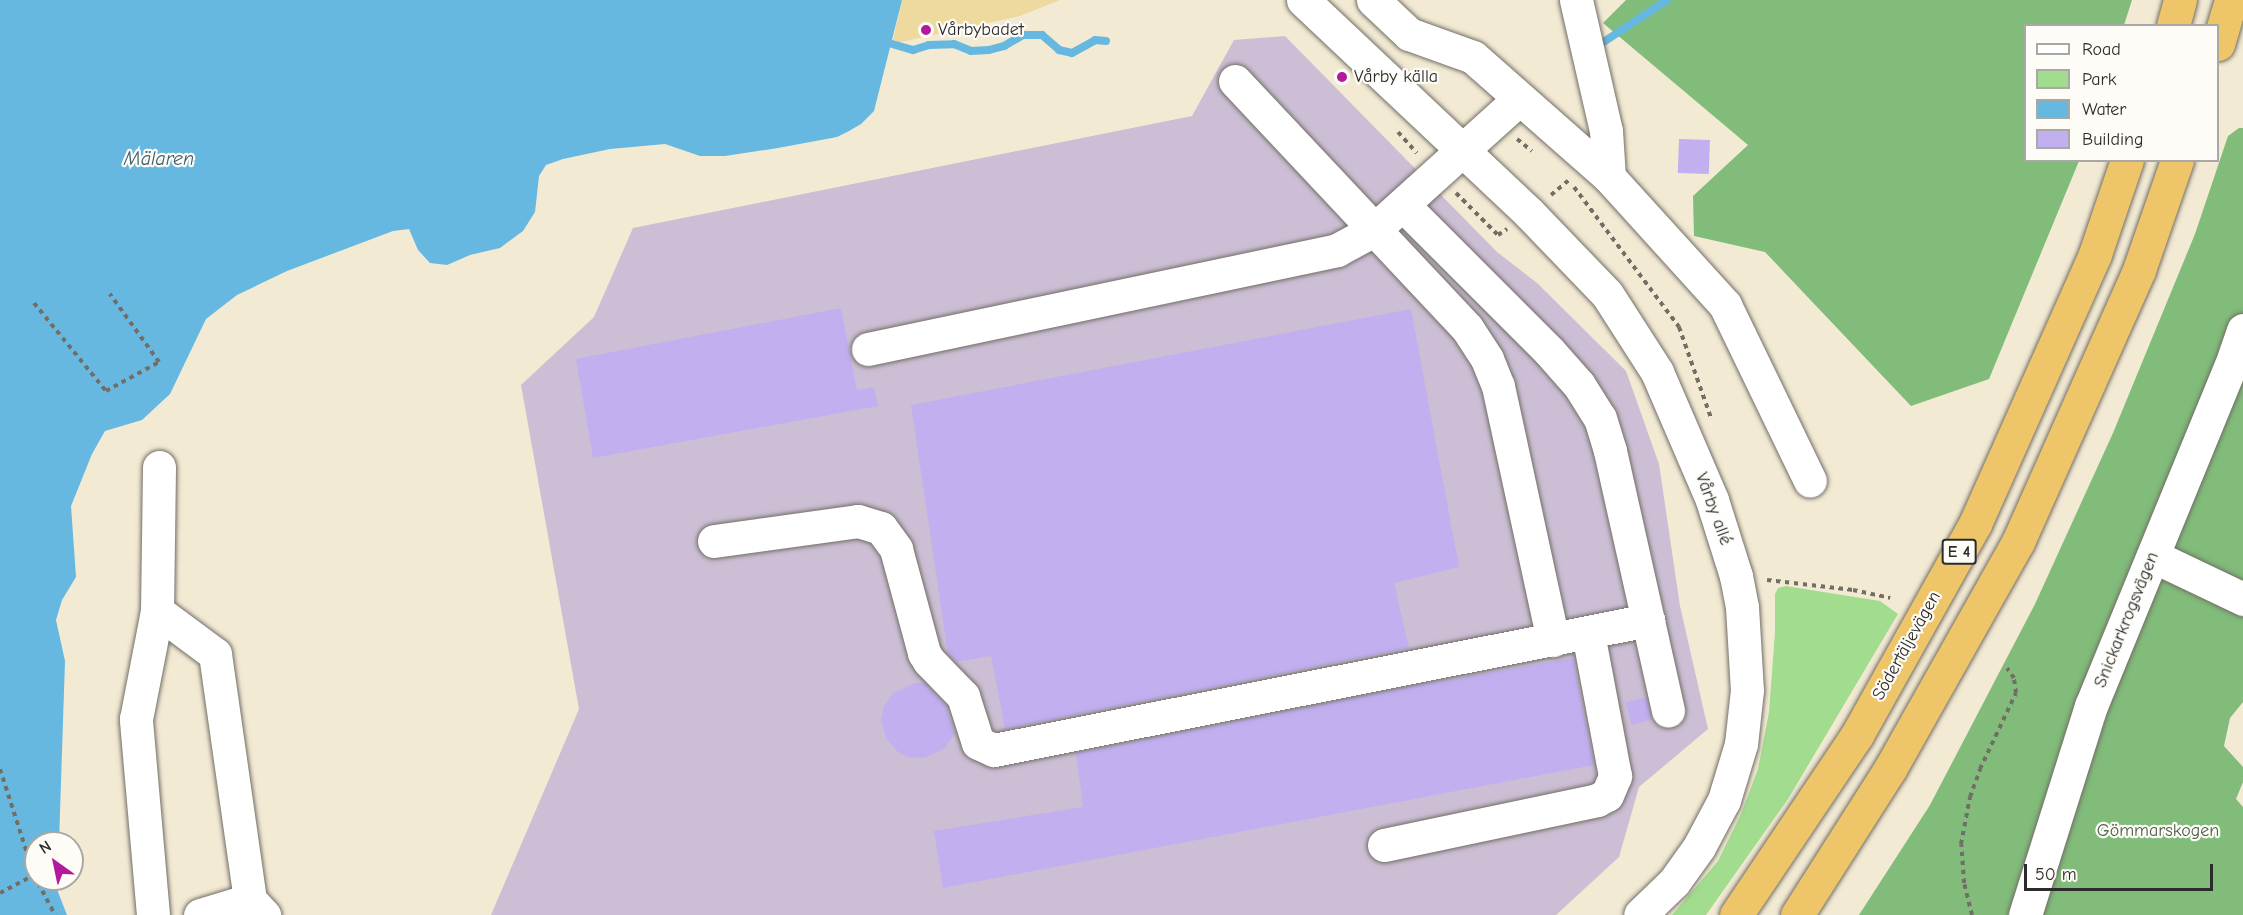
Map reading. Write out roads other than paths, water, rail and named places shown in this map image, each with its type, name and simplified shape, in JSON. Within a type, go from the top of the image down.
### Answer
[{"type":"highway","points":[[2174,24],[2180,0]]},
{"type":"highway","points":[[2219,38],[2231,0]]},
{"type":"highway","name":"Södertäljevägen","points":[[1736,915],[1857,735],[1975,524],[2095,254],[2126,162]]},
{"type":"highway","name":"E 4","points":[[1797,915],[1890,769],[2018,542],[2139,270],[2176,162]]},
{"type":"street","name":"Vårby allé","points":[[1303,0],[1464,150],[1606,294],[1657,372],[1712,500],[1736,576],[1745,637],[1747,690],[1741,744],[1724,800],[1688,864],[1668,889],[1640,915]]},
{"type":"street","points":[[1373,0],[1409,34],[1473,57],[1518,100],[1609,177],[1725,305],[1810,481]]},
{"type":"street","points":[[1576,0],[1606,131],[1609,177]]},
{"type":"street","points":[[1235,81],[1467,328],[1487,359],[1498,386],[1553,640]]},
{"type":"street","points":[[868,349],[1337,250],[1374,230],[1518,100]]},
{"type":"street","points":[[1403,205],[1549,351],[1589,399],[1600,418],[1610,451],[1668,711]]},
{"type":"street","name":"Snickarkrogsvägen","points":[[2025,915],[2091,706],[2243,330]]},
{"type":"street","points":[[153,915],[136,719],[157,611],[159,466]]},
{"type":"street","points":[[714,541],[858,521],[881,528],[896,549],[924,653],[963,696],[975,738],[988,749],[1648,620]]},
{"type":"street","points":[[2153,556],[2243,599]]},
{"type":"street","points":[[157,611],[215,654],[257,907],[200,915]]},
{"type":"street","points":[[1384,846],[1597,800],[1607,795],[1615,776],[1588,633]]},
{"type":"water","name":"Mälaren","points":[[0,0],[902,0],[874,111],[861,124],[837,137],[725,156],[700,156],[665,144],[610,149],[563,159],[546,165],[539,176],[535,212],[523,231],[500,248],[470,255],[447,265],[430,263],[418,250],[409,229],[393,231],[287,271],[237,295],[206,319],[170,394],[142,420],[105,431],[92,454],[71,506],[76,577],[62,600],[56,620],[65,661],[59,831],[24,831],[24,891],[58,891],[67,915],[0,915]]},
{"type":"waterway","points":[[1596,47],[1667,0]]},
{"type":"waterway","points":[[892,44],[913,50],[929,45],[954,44],[971,51],[989,50],[1004,46],[1023,35],[1042,35],[1059,50],[1072,53],[1095,40],[1106,41]]},
{"type":"place","name":"Vårbybadet","points":[[926,30]]},
{"type":"place","name":"Vårby källa","points":[[1342,77]]},
{"type":"park label","name":"Gömmarskogen","points":[[2158,831]]}]
